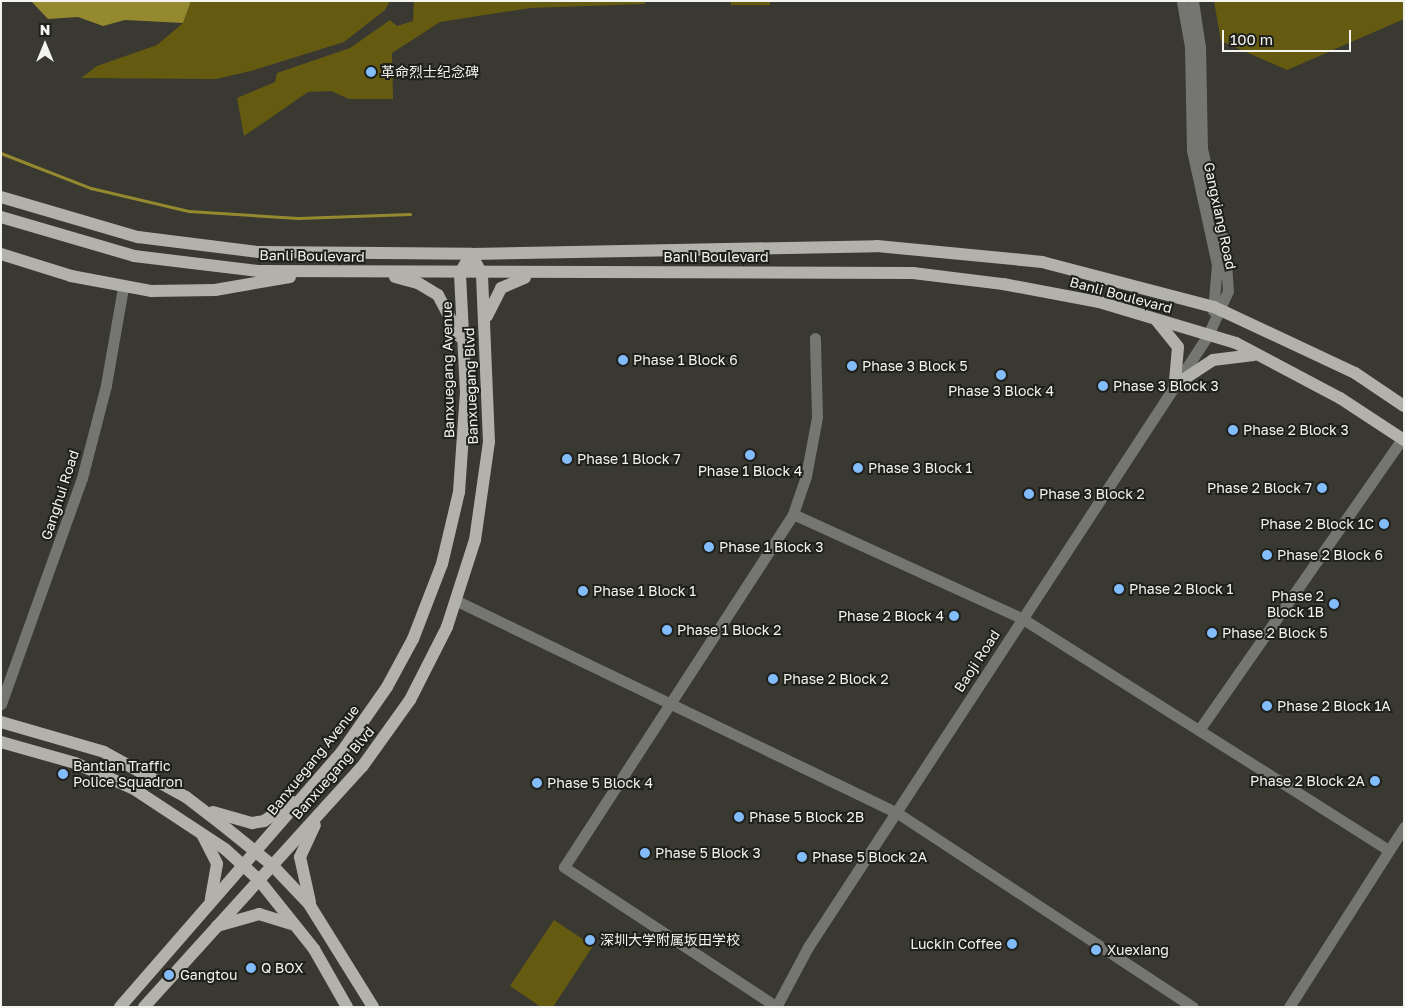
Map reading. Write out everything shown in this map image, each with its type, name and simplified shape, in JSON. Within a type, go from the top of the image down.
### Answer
[{"type":"main road","name":"Banli Boulevard","points":[[1,197],[108,230],[198,247],[259,252],[471,254],[792,246],[949,251],[1042,262],[1217,308],[1288,339],[1381,389],[1404,406]]},
{"type":"main road","name":"Banli Boulevard","points":[[1,217],[73,241],[165,261],[234,270],[482,274],[913,273],[1041,291],[1153,318],[1208,335],[1264,358],[1340,398],[1403,439]]},
{"type":"main road","points":[[1,254],[123,288],[215,290],[325,272]]},
{"type":"main road","points":[[460,273],[471,254]]},
{"type":"main road","name":"Banxuegang Blvd","points":[[144,1007],[215,926],[367,760],[410,700],[457,601],[475,540],[487,467],[482,274],[471,254]]},
{"type":"main road","points":[[376,272],[418,283],[438,295],[463,343]]},
{"type":"main road","name":"Banxuegang Avenue","points":[[120,1007],[257,852],[305,793],[341,753],[387,687],[433,590],[462,467],[463,343],[460,273]]},
{"type":"main road","points":[[485,343],[488,310],[497,293],[512,282],[549,274]]},
{"type":"main road","points":[[1153,318],[1178,347],[1175,385]]},
{"type":"main road","points":[[1175,385],[1222,356],[1264,358]]},
{"type":"main road","points":[[1381,389],[1404,398]]},
{"type":"main road","points":[[1,722],[104,752],[201,809],[272,865],[316,916],[373,1007]]},
{"type":"main road","points":[[1,742],[75,763],[134,789],[201,832],[258,879],[314,949],[347,1007]]},
{"type":"main road","points":[[201,809],[252,823],[264,821],[305,793]]},
{"type":"main road","points":[[316,916],[305,890],[300,857],[324,807]]},
{"type":"main road","points":[[201,832],[217,864],[208,907]]},
{"type":"main road","points":[[215,926],[259,914],[295,926]]},
{"type":"street","name":"Gangxiang Road","points":[[1182,1],[1190,47],[1193,160],[1217,265],[1217,308]]},
{"type":"street","name":"Gangxiang Road","points":[[1193,1],[1200,46],[1202,149],[1227,264],[1228,291],[1217,308],[1208,335]]},
{"type":"street","name":"Ganghui Road","points":[[1,704],[86,463],[123,288]]},
{"type":"street","name":"Baoji Road","points":[[776,1007],[799,961],[1208,335]]},
{"type":"street","points":[[776,1007],[564,867],[793,514],[806,476],[816,417],[815,338]]},
{"type":"street","points":[[1199,730],[1403,439]]},
{"type":"street","points":[[793,514],[1023,619],[1389,850]]},
{"type":"street","points":[[457,601],[896,812],[1193,1007]]},
{"type":"street","points":[[1289,1007],[1404,827]]},
{"type":"shaded area","points":[[31,1],[191,1],[183,23],[125,20],[103,26],[78,17],[48,19]]},
{"type":"shaded area","points":[[191,1],[390,1],[385,10],[344,42],[251,71],[216,79],[81,78],[97,66],[157,45],[183,23]]},
{"type":"shaded area","points":[[414,1],[645,1],[645,4],[530,8],[440,22],[392,53],[393,99],[349,99],[331,91],[308,92],[244,136],[237,98],[275,82],[277,73],[350,48],[390,20],[397,26],[413,21]]},
{"type":"shaded area","points":[[731,1],[770,1],[770,5],[731,5]]},
{"type":"shaded area","points":[[1214,1],[1404,1],[1404,19],[1287,70],[1221,41]]},
{"type":"shaded area","points":[[554,920],[593,946],[553,1007],[541,1007],[510,986]]},
{"type":"waterway","points":[[1,153],[91,188],[189,211],[298,218],[410,214]]},
{"type":"place","name":"革命烈士纪念碑","points":[[371,72]]},
{"type":"place","name":"Phase 1 Block 6","points":[[623,360]]},
{"type":"place","name":"Phase 3 Block 5","points":[[852,366]]},
{"type":"place","name":"Phase 3 Block 4","points":[[1001,375]]},
{"type":"place","name":"Phase 3 Block 3","points":[[1103,386]]},
{"type":"place","name":"Phase 2 Block 3","points":[[1233,430]]},
{"type":"place","name":"Phase 1 Block 4","points":[[750,455]]},
{"type":"place","name":"Phase 1 Block 7","points":[[567,459]]},
{"type":"place","name":"Phase 3 Block 1","points":[[858,468]]},
{"type":"place","name":"Phase 2 Block 7","points":[[1322,488]]},
{"type":"place","name":"Phase 3 Block 2","points":[[1029,494]]},
{"type":"place","name":"Phase 2 Block 1C","points":[[1384,524]]},
{"type":"place","name":"Phase 1 Block 3","points":[[709,547]]},
{"type":"place","name":"Phase 2 Block 6","points":[[1267,555]]},
{"type":"place","name":"Phase 2 Block 1","points":[[1119,589]]},
{"type":"place","name":"Phase 1 Block 1","points":[[583,591]]},
{"type":"place","name":"Phase 2 Block 1B","points":[[1334,604]]},
{"type":"place","name":"Phase 2 Block 4","points":[[954,616]]},
{"type":"place","name":"Phase 1 Block 2","points":[[667,630]]},
{"type":"place","name":"Phase 2 Block 5","points":[[1212,633]]},
{"type":"place","name":"Phase 2 Block 2","points":[[773,679]]},
{"type":"place","name":"Phase 2 Block 1A","points":[[1267,706]]},
{"type":"place","name":"Bantian Traffic Police Squadron","points":[[63,774]]},
{"type":"place","name":"Phase 2 Block 2A","points":[[1375,781]]},
{"type":"place","name":"Phase 5 Block 4","points":[[537,783]]},
{"type":"place","name":"Phase 5 Block 2B","points":[[739,817]]},
{"type":"place","name":"Phase 5 Block 3","points":[[645,853]]},
{"type":"place","name":"Phase 5 Block 2A","points":[[802,857]]},
{"type":"place","name":"深圳大学附属坂田学校","points":[[590,940]]},
{"type":"place","name":"Luckin Coffee","points":[[1012,944]]},
{"type":"place","name":"Xuexiang","points":[[1096,950]]},
{"type":"place","name":"Q BOX","points":[[251,968]]},
{"type":"place","name":"Gangtou","points":[[169,975]]}]
